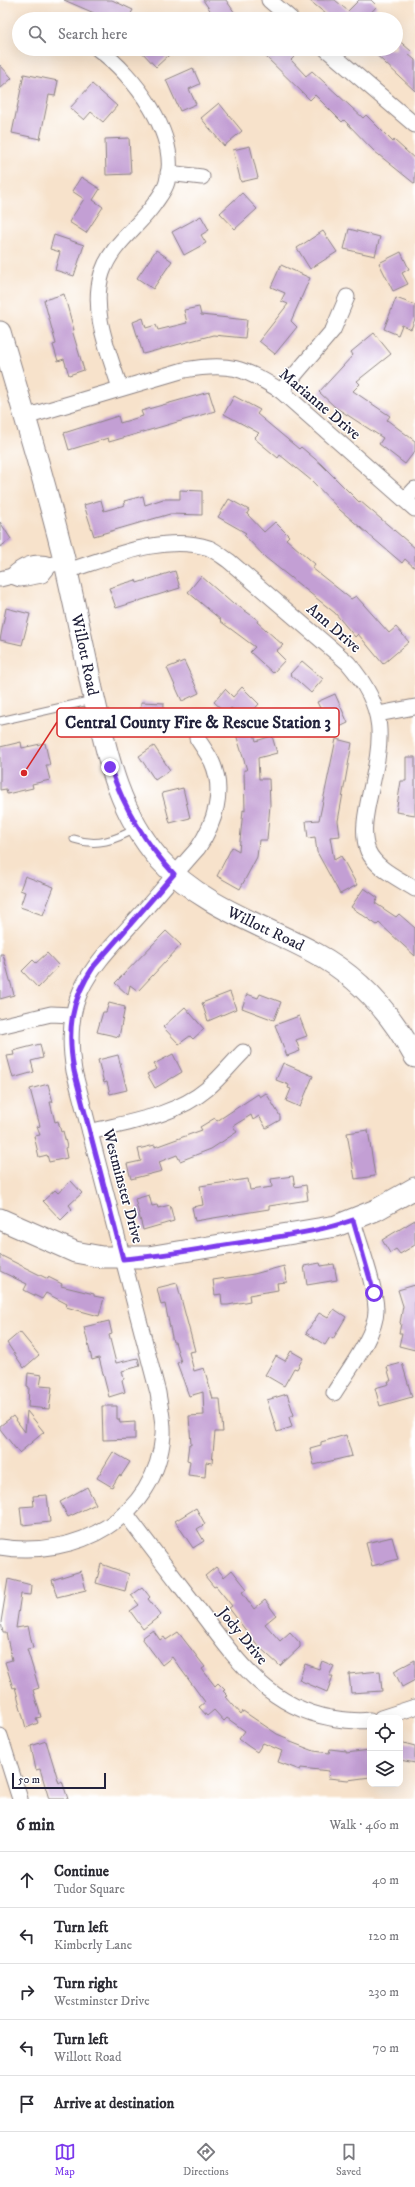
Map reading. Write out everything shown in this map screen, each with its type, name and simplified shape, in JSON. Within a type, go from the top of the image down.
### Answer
[{"type":"main road","name":"Willott Road","points":[[0,332],[25,417],[60,566],[95,699],[110,767],[118,792],[137,827],[147,843],[174,874],[203,897],[315,952],[344,971],[382,1006],[394,1022],[415,1057]]},
{"type":"main road","points":[[0,1219],[75,1252],[123,1259],[148,1257],[336,1226],[353,1220],[415,1188]]},
{"type":"street","points":[[269,0],[283,12]]},
{"type":"street","points":[[107,56],[145,97],[162,134],[169,158],[167,183],[158,199],[143,219],[119,242],[108,257],[102,273],[98,301],[100,317],[120,388]]},
{"type":"street","points":[[334,56],[415,125]]},
{"type":"street","points":[[168,173],[202,176]]},
{"type":"street","points":[[281,391],[332,330],[347,297]]},
{"type":"street","name":"Marianne Drive","points":[[25,417],[184,370],[210,365],[229,366],[243,370],[281,391],[412,499]]},
{"type":"street","name":"Ann Drive","points":[[6,578],[20,579],[42,575],[60,566],[156,544],[178,542],[210,548],[229,561],[348,663],[362,679],[370,692],[378,714],[380,734],[379,755],[365,817],[365,836],[368,852],[379,865],[415,889]]},
{"type":"street","points":[[378,714],[415,707]]},
{"type":"street","name":"Westminster Drive","points":[[0,1547],[34,1549],[80,1540],[99,1532],[126,1514],[139,1501],[150,1484],[161,1450],[164,1434],[158,1393],[90,1132],[70,1047],[72,1015],[78,994],[94,966],[198,848],[209,832],[214,819],[217,803],[217,784],[212,763],[197,738]]},
{"type":"street","points":[[0,1026],[51,1014],[72,1015]]},
{"type":"street","points":[[90,1132],[150,1116],[187,1102],[207,1089],[243,1052]]},
{"type":"street","points":[[334,1393],[366,1341],[374,1323],[376,1310],[374,1293],[353,1220]]},
{"type":"street","name":"Jody Drive","points":[[126,1514],[229,1649],[262,1686],[279,1699],[314,1714],[340,1720],[367,1720]]},
{"type":"street","points":[[390,1715],[415,1706]]},
{"type":"street","points":[[0,1736],[20,1799]]},
{"type":"lane","points":[[0,721],[95,699]]},
{"type":"lane","points":[[74,839],[87,843],[100,843],[120,837],[137,827]]},
{"type":"building","points":[[64,0],[112,0],[133,10],[132,12],[92,12]]},
{"type":"building","points":[[203,0],[226,0],[234,12],[211,12]]},
{"type":"building","points":[[309,0],[335,0],[348,11],[359,0],[371,0],[377,6],[371,12],[324,12]]},
{"type":"building","points":[[403,44],[411,51],[408,54],[415,60],[415,91],[378,56],[403,56]]},
{"type":"building","points":[[146,56],[168,56],[156,67]]},
{"type":"building","points":[[265,56],[293,56],[294,57],[291,60],[306,76],[312,71],[363,118],[366,115],[393,142],[394,140],[415,159],[415,184],[374,151],[344,120],[342,122],[315,95],[310,100]]},
{"type":"building","points":[[0,65],[12,78],[0,89]]},
{"type":"building","points":[[193,68],[200,84],[189,89],[196,104],[180,111],[166,80]]},
{"type":"building","points":[[24,74],[58,81],[55,96],[49,95],[40,139],[12,133]]},
{"type":"building","points":[[92,84],[117,106],[103,122],[91,112],[84,120],[70,108]]},
{"type":"building","points":[[219,103],[242,131],[224,146],[201,118]]},
{"type":"building","points":[[129,138],[131,174],[106,175],[105,139]]},
{"type":"building","points":[[250,146],[258,178],[241,182],[233,150]]},
{"type":"building","points":[[81,177],[100,189],[93,200],[103,207],[86,233],[69,222],[84,199],[72,191]]},
{"type":"building","points":[[242,193],[257,209],[235,229],[220,213]]},
{"type":"building","points":[[201,216],[209,230],[201,235],[206,243],[184,255],[172,232]]},
{"type":"building","points":[[349,229],[380,237],[375,256],[344,249]]},
{"type":"building","points":[[323,231],[337,252],[310,269],[297,248]]},
{"type":"building","points":[[54,235],[84,245],[74,276],[55,270],[60,252],[50,249]]},
{"type":"building","points":[[156,250],[172,261],[153,289],[137,278]]},
{"type":"building","points":[[401,252],[409,269],[402,273],[408,284],[393,291],[379,263]]},
{"type":"building","points":[[281,265],[310,278],[291,321],[297,327],[275,354],[259,341],[288,304],[281,301],[285,293],[271,287]]},
{"type":"building","points":[[64,294],[74,330],[72,330],[84,370],[69,375],[64,359],[58,361],[53,345],[56,344],[44,300]]},
{"type":"building","points":[[396,298],[415,305],[415,319],[411,329],[402,325],[398,335],[384,329]]},
{"type":"building","points":[[199,307],[201,315],[247,320],[245,338],[213,335],[143,354],[133,322],[143,318],[146,328],[156,325],[158,330],[187,323],[184,310]]},
{"type":"building","points":[[374,333],[391,354],[357,381],[360,384],[353,391],[390,416],[387,420],[415,441],[415,451],[405,464],[379,444],[383,438],[335,407],[319,392],[353,355],[351,352]]},
{"type":"building","points":[[209,392],[215,411],[109,442],[108,438],[69,450],[64,433],[118,416],[120,423],[143,416],[141,411]]},
{"type":"building","points":[[234,396],[260,410],[257,414],[299,449],[301,447],[321,464],[359,502],[360,501],[415,548],[415,568],[405,559],[402,563],[340,510],[312,481],[280,455],[278,458],[254,438],[259,433],[224,414]]},
{"type":"building","points":[[180,490],[202,491],[202,515],[170,514],[94,536],[84,505],[101,500],[104,511],[125,505],[124,501],[143,496],[145,505],[163,499],[180,499]]},
{"type":"building","points":[[229,499],[249,510],[247,514],[264,532],[275,522],[289,536],[286,539],[315,564],[312,568],[351,599],[356,596],[389,633],[396,627],[409,642],[383,664],[358,634],[355,637],[335,613],[266,558],[244,535],[246,533],[218,517]]},
{"type":"building","points":[[0,522],[11,539],[0,547]]},
{"type":"building","points":[[175,571],[180,588],[116,608],[109,588],[136,580],[137,583]]},
{"type":"building","points":[[201,576],[233,604],[234,603],[258,620],[257,622],[283,645],[276,651],[285,660],[273,673],[250,652],[255,647],[220,621],[221,620],[188,592]]},
{"type":"building","points":[[6,608],[30,614],[22,645],[0,640]]},
{"type":"building","points":[[184,661],[199,693],[182,701],[167,668]]},
{"type":"building","points":[[302,661],[323,679],[311,693],[290,674]]},
{"type":"building","points":[[242,687],[259,704],[245,720],[231,708],[226,713],[214,702],[225,689],[233,697]]},
{"type":"building","points":[[335,694],[348,723],[331,731],[317,702]]},
{"type":"building","points":[[141,702],[164,703],[163,726],[154,725],[154,735],[139,734]]},
{"type":"building","points":[[252,726],[256,741],[272,736],[277,753],[258,758],[259,779],[269,779],[270,805],[267,840],[259,840],[257,857],[240,889],[217,876],[232,847],[239,851],[243,810],[245,811],[244,770],[247,770],[235,731]]},
{"type":"building","points":[[336,739],[352,743],[338,821],[340,836],[330,837],[334,860],[341,856],[357,885],[340,894],[317,852],[315,837],[308,838],[306,821],[319,820]]},
{"type":"building","points":[[21,742],[22,748],[45,743],[50,765],[46,765],[50,780],[32,784],[33,788],[7,794],[6,789],[0,790],[0,747]]},
{"type":"building","points":[[154,746],[170,770],[155,780],[139,756]]},
{"type":"building","points":[[406,757],[415,757],[415,815],[396,812],[401,781],[406,781]]},
{"type":"building","points":[[183,788],[190,818],[170,823],[162,793]]},
{"type":"building","points":[[25,876],[54,887],[43,915],[20,907],[25,892],[20,890]]},
{"type":"building","points":[[364,888],[378,898],[375,903],[396,917],[399,914],[415,928],[415,956],[379,923],[377,925],[351,907]]},
{"type":"building","points":[[166,931],[181,945],[138,991],[130,985],[128,995],[115,983]]},
{"type":"building","points":[[47,953],[59,966],[38,988],[22,971],[33,960],[36,963]]},
{"type":"building","points":[[0,954],[3,954],[14,995],[0,999]]},
{"type":"building","points":[[230,992],[236,1009],[208,1021],[202,1003]]},
{"type":"building","points":[[247,994],[258,998],[260,994],[281,1002],[274,1020],[242,1008]]},
{"type":"building","points":[[109,1003],[125,1007],[119,1037],[97,1032],[103,1012],[106,1012]]},
{"type":"building","points":[[185,1007],[204,1029],[193,1039],[190,1036],[179,1044],[163,1027]]},
{"type":"building","points":[[299,1016],[307,1036],[296,1040],[300,1051],[287,1056],[275,1025]]},
{"type":"building","points":[[40,1044],[43,1058],[31,1061],[34,1072],[13,1078],[7,1056],[14,1055],[13,1051]]},
{"type":"building","points":[[173,1054],[182,1072],[155,1088],[147,1074],[157,1069],[154,1064]]},
{"type":"building","points":[[118,1055],[127,1090],[110,1094],[107,1082],[104,1083],[98,1060]]},
{"type":"building","points":[[283,1063],[313,1076],[300,1107],[286,1101],[291,1089],[288,1088],[289,1085],[276,1080]]},
{"type":"building","points":[[48,1084],[53,1102],[50,1102],[55,1122],[58,1121],[61,1132],[63,1131],[67,1147],[65,1148],[67,1158],[49,1162],[47,1155],[39,1157],[34,1136],[40,1135],[37,1127],[40,1126],[30,1089]]},
{"type":"building","points":[[266,1093],[280,1116],[280,1120],[266,1128],[259,1116],[253,1120],[251,1115],[233,1126],[237,1132],[211,1149],[180,1161],[177,1155],[159,1162],[162,1171],[131,1179],[127,1164],[141,1161],[138,1149],[155,1145],[155,1147],[202,1130],[200,1127],[215,1118],[217,1121],[258,1094],[260,1097]]},
{"type":"building","points":[[368,1130],[375,1176],[355,1179],[347,1133]]},
{"type":"building","points":[[293,1176],[295,1187],[306,1185],[308,1200],[269,1206],[269,1209],[195,1221],[192,1207],[203,1205],[200,1186],[248,1179],[250,1190],[272,1187],[271,1179]]},
{"type":"building","points":[[71,1181],[82,1193],[69,1205],[72,1209],[61,1220],[43,1201],[55,1190],[58,1193]]},
{"type":"building","points":[[149,1195],[152,1206],[157,1205],[158,1208],[170,1205],[174,1221],[143,1230],[135,1199]]},
{"type":"building","points":[[415,1220],[415,1245],[400,1254],[396,1249],[390,1253],[382,1240]]},
{"type":"building","points":[[0,1255],[48,1279],[48,1277],[62,1284],[61,1286],[104,1298],[99,1316],[66,1307],[67,1304],[46,1293],[42,1299],[24,1290],[27,1284],[0,1271]]},
{"type":"building","points":[[320,1263],[321,1266],[334,1264],[337,1280],[307,1285],[304,1266]]},
{"type":"building","points":[[284,1266],[287,1282],[277,1283],[278,1290],[249,1295],[250,1301],[228,1305],[222,1305],[221,1294],[215,1295],[213,1280],[254,1274]]},
{"type":"building","points":[[177,1283],[195,1351],[189,1352],[194,1371],[204,1368],[213,1399],[220,1399],[223,1432],[215,1432],[212,1463],[206,1462],[205,1477],[188,1475],[190,1461],[187,1460],[189,1444],[191,1445],[189,1416],[204,1415],[203,1392],[189,1396],[177,1363],[181,1362],[175,1342],[173,1342],[165,1304],[161,1305],[157,1288]]},
{"type":"building","points":[[415,1285],[415,1350],[399,1346],[402,1333],[399,1333],[403,1306],[398,1290]]},
{"type":"building","points":[[334,1309],[346,1317],[333,1339],[330,1337],[325,1345],[306,1333],[319,1313],[328,1318]]},
{"type":"building","points":[[109,1321],[112,1334],[109,1335],[116,1363],[138,1358],[140,1366],[122,1371],[124,1379],[122,1380],[125,1392],[109,1397],[99,1358],[92,1360],[84,1327]]},
{"type":"building","points":[[20,1332],[39,1355],[24,1368],[7,1343]]},
{"type":"building","points":[[291,1351],[303,1358],[297,1369],[294,1368],[284,1386],[265,1375],[276,1356],[285,1361]]},
{"type":"building","points":[[402,1363],[412,1397],[380,1406],[375,1388],[389,1384],[388,1381],[391,1381],[387,1367]]},
{"type":"building","points":[[28,1373],[42,1375],[40,1386],[52,1387],[49,1409],[28,1407]]},
{"type":"building","points":[[287,1394],[294,1415],[289,1417],[292,1427],[277,1432],[267,1400]]},
{"type":"building","points":[[102,1406],[117,1406],[117,1419],[119,1419],[120,1423],[135,1422],[135,1439],[103,1440]]},
{"type":"building","points":[[27,1411],[44,1432],[19,1453],[0,1429],[0,1426],[13,1416],[25,1432]]},
{"type":"building","points":[[346,1435],[352,1456],[314,1465],[310,1448],[321,1445],[321,1442]]},
{"type":"building","points":[[113,1452],[130,1462],[121,1476],[119,1475],[112,1487],[97,1478]]},
{"type":"building","points":[[87,1487],[96,1504],[68,1517],[60,1502]]},
{"type":"building","points":[[47,1495],[50,1522],[22,1525],[20,1507],[34,1506],[33,1496]]},
{"type":"building","points":[[196,1508],[205,1524],[197,1529],[204,1541],[193,1548],[175,1521]]},
{"type":"building","points":[[392,1537],[398,1559],[372,1566],[366,1543]]},
{"type":"building","points":[[101,1564],[129,1574],[125,1591],[96,1583]]},
{"type":"building","points":[[216,1567],[224,1577],[232,1570],[247,1589],[242,1592],[254,1609],[265,1600],[276,1615],[265,1624],[280,1641],[290,1632],[300,1643],[300,1647],[280,1666],[256,1644],[229,1608],[232,1606],[216,1586],[214,1587],[205,1576]]},
{"type":"building","points":[[81,1571],[86,1590],[57,1597],[52,1580]]},
{"type":"building","points":[[8,1579],[31,1585],[30,1595],[21,1594],[16,1628],[28,1626],[33,1648],[27,1649],[39,1688],[33,1690],[41,1717],[36,1718],[38,1723],[26,1728],[15,1687],[13,1688],[5,1662],[12,1660],[6,1633],[3,1633],[1,1622]]},
{"type":"building","points":[[142,1587],[150,1597],[148,1599],[161,1615],[143,1629],[130,1611],[139,1605],[131,1595]]},
{"type":"building","points":[[153,1630],[160,1640],[164,1637],[166,1640],[178,1632],[205,1667],[202,1669],[215,1686],[218,1683],[225,1690],[223,1691],[228,1696],[226,1697],[241,1714],[243,1711],[277,1734],[289,1739],[288,1741],[314,1751],[329,1753],[330,1749],[346,1751],[346,1753],[367,1750],[367,1777],[348,1780],[328,1778],[329,1771],[301,1768],[300,1770],[278,1762],[282,1751],[263,1743],[257,1752],[239,1739],[245,1731],[227,1718],[224,1721],[214,1710],[207,1716],[199,1707],[205,1702],[172,1657],[162,1665],[142,1638]]},
{"type":"building","points":[[415,1660],[415,1680],[402,1687],[394,1671]]},
{"type":"building","points":[[322,1661],[334,1666],[329,1676],[333,1676],[327,1692],[299,1680],[305,1664],[319,1669]]},
{"type":"building","points":[[380,1671],[382,1691],[351,1693],[349,1674]]},
{"type":"building","points":[[46,1741],[59,1783],[62,1781],[68,1799],[49,1799],[40,1769],[36,1770],[31,1746]]},
{"type":"building","points":[[403,1743],[415,1746],[415,1763],[403,1761]]},
{"type":"place","name":"Central County Fire & Rescue Station 3","points":[[24,773]]},
{"type":"route","points":[[110,767],[118,792],[129,814],[147,843],[174,874],[94,966],[85,979],[78,994],[72,1015],[70,1047],[74,1071],[123,1259],[148,1257],[286,1235],[336,1226],[353,1220],[374,1293]]}]
